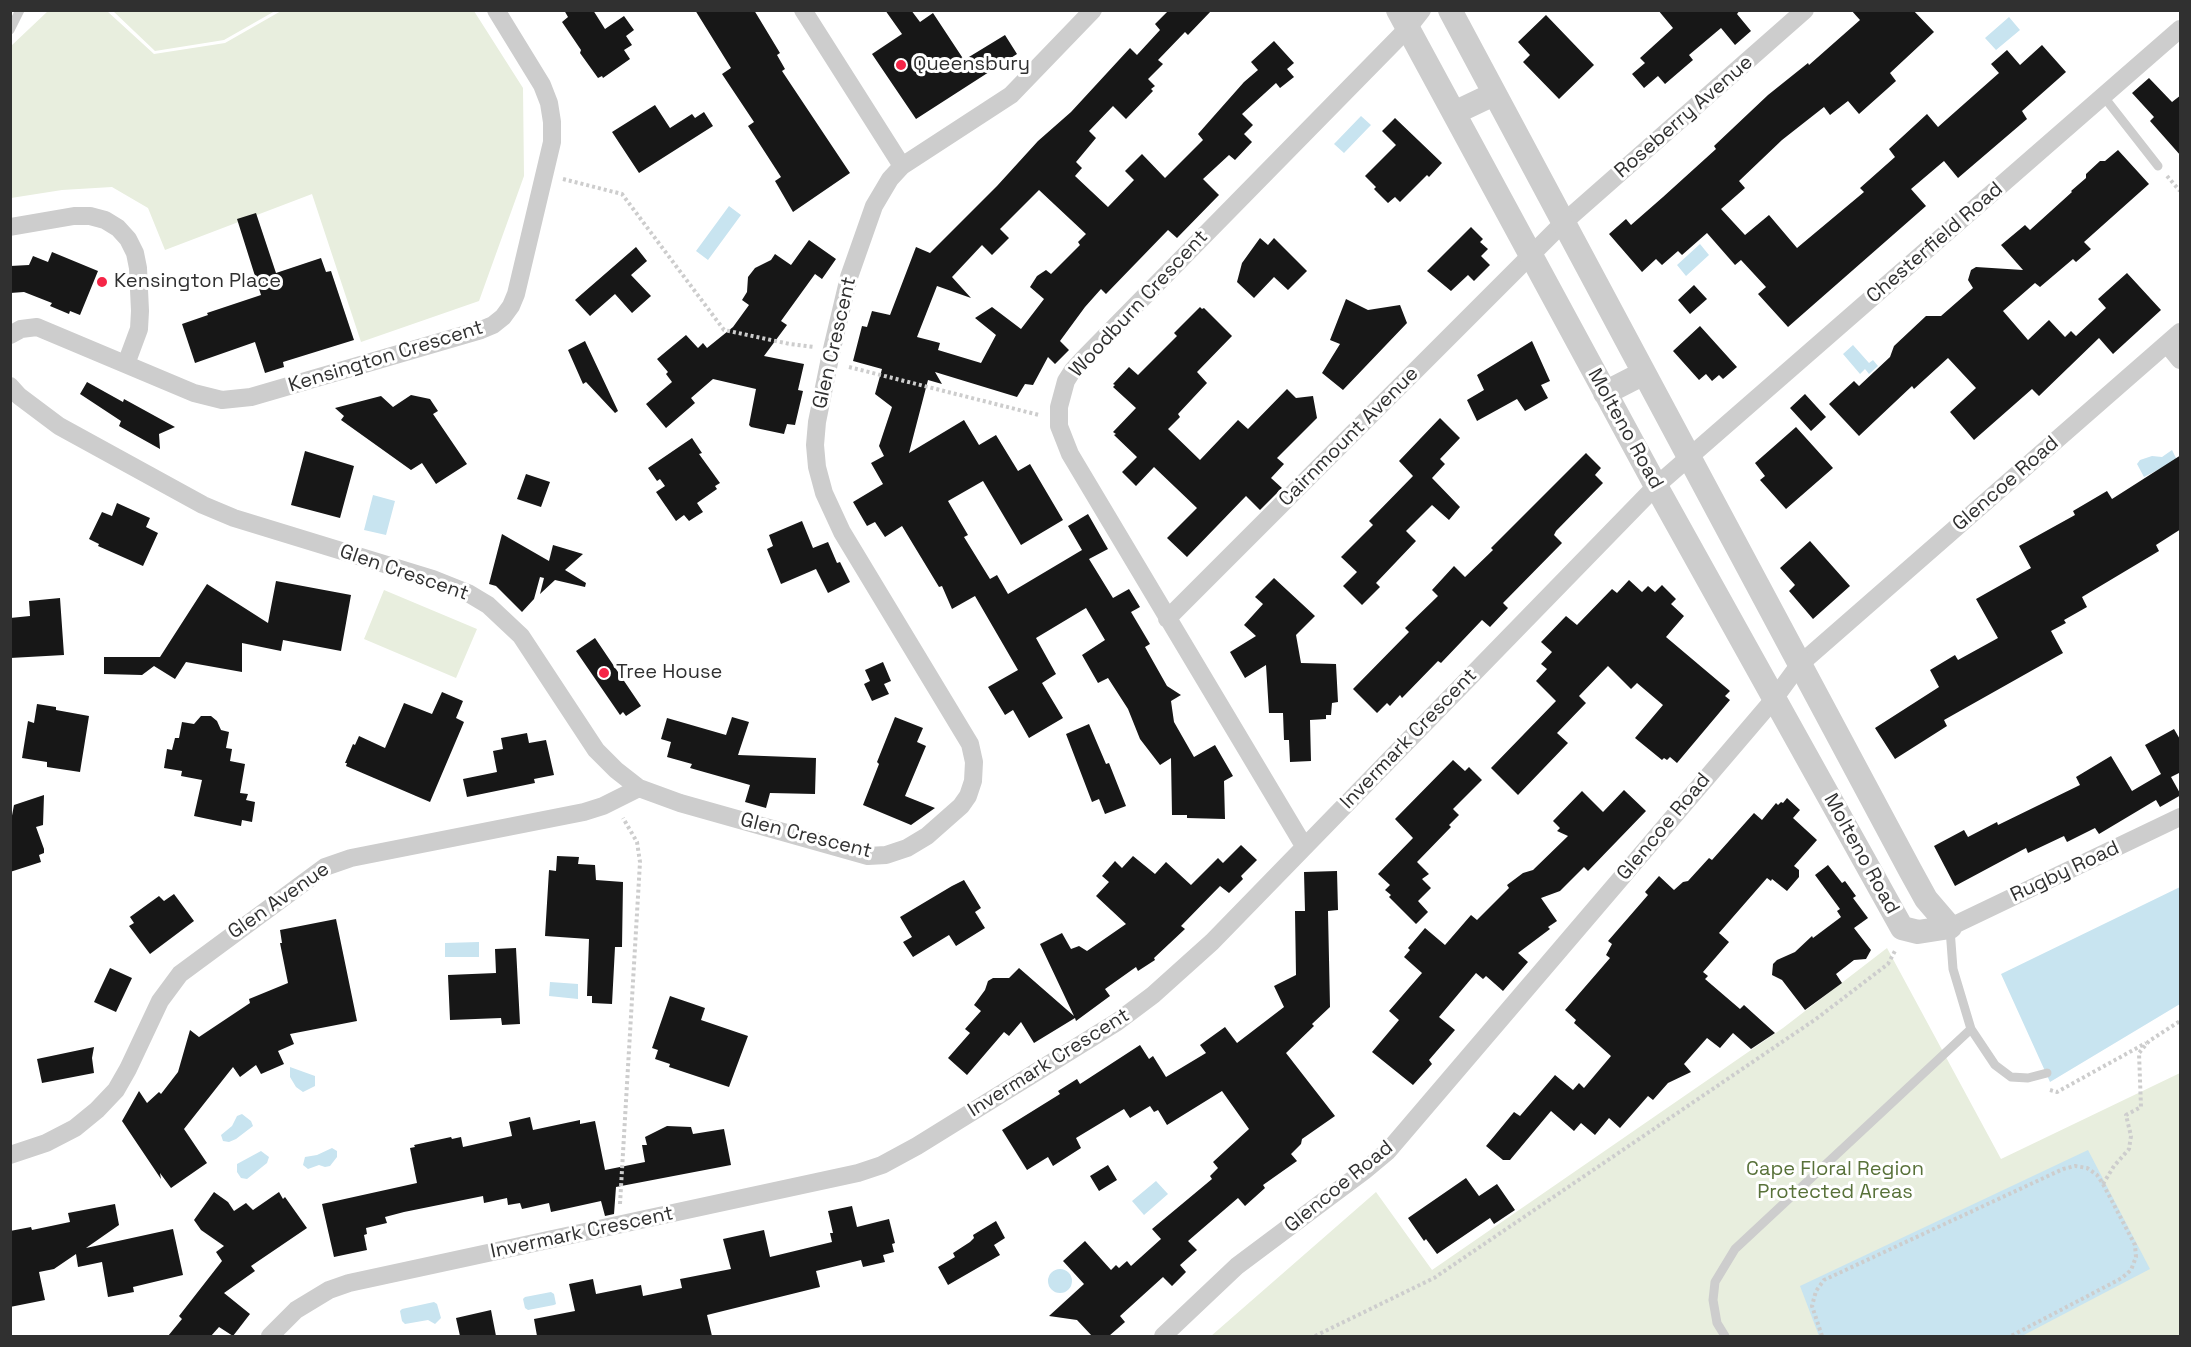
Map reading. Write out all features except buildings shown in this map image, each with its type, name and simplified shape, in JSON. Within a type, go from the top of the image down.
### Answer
[{"type":"street","name":"Kensington Crescent","points":[[126,364],[208,398],[237,400],[481,330],[503,317],[516,294],[552,142],[549,103],[533,68],[496,10]]},
{"type":"street","points":[[803,10],[902,166]]},
{"type":"street","name":"Glen Crescent","points":[[10,386],[19,396],[59,426],[203,505],[234,518],[433,579],[468,593],[488,605],[521,636],[596,750],[639,788],[680,803],[868,856],[886,855],[907,848],[927,836],[969,796],[974,762],[970,744],[842,531],[824,493],[817,467],[814,445],[817,422],[849,277],[874,206],[890,179],[902,166],[1011,95],[1093,10]]},
{"type":"street","name":"Molteno Road","points":[[1450,10],[1910,870],[1926,899],[1950,927]]},
{"type":"street","name":"Roseberry Avenue","points":[[1530,255],[1563,223],[1805,10]]},
{"type":"street","name":"Molteno Road","points":[[1409,16],[1454,113],[1530,255],[1708,581],[1902,928],[1918,932],[1950,927]]},
{"type":"street","name":"Woodburn Crescent","points":[[1304,846],[1070,454],[1062,436],[1058,418],[1059,407],[1066,381],[1072,370],[1409,16]]},
{"type":"street","name":"Chesterfield Road","points":[[1656,486],[2181,29]]},
{"type":"street","points":[[1454,113],[1494,94]]},
{"type":"street","points":[[10,227],[74,216],[90,216],[105,220],[118,228],[128,239],[135,253],[140,311],[139,329],[126,364],[37,327],[21,329],[10,335]]},
{"type":"street","name":"Cairnmount Avenue","points":[[1167,619],[1530,255]]},
{"type":"street","name":"Glencoe Road","points":[[1163,1336],[1237,1266],[1364,1172],[1388,1151],[1774,699],[1799,665],[2181,332]]},
{"type":"street","points":[[2167,344],[2181,360]]},
{"type":"street","points":[[1605,393],[1644,373]]},
{"type":"street","name":"Invermark Crescent","points":[[270,1336],[296,1310],[329,1290],[349,1283],[858,1173],[882,1165],[917,1146],[1117,1022],[1153,995],[1212,942],[1656,486]]},
{"type":"street","points":[[1708,581],[1745,563]]},
{"type":"street","points":[[1747,650],[1778,627]]},
{"type":"street","points":[[1828,796],[1861,780]]},
{"type":"street","name":"Glen Avenue","points":[[10,1155],[46,1143],[75,1128],[97,1110],[116,1090],[160,1001],[180,974],[325,867],[351,858],[584,812],[613,802],[639,788]]},
{"type":"street","name":"Rugby Road","points":[[1950,927],[2181,817]]},
{"type":"street","points":[[1878,886],[1910,870]]},
{"type":"lane","points":[[10,30],[20,10]]},
{"type":"lane","points":[[2104,97],[2158,166]]},
{"type":"lane","points":[[1950,927],[1953,969],[1971,1029],[1995,1065],[2011,1077],[2028,1078],[2046,1073]]},
{"type":"lane","points":[[1725,1336],[1717,1323],[1713,1300],[1715,1282],[1735,1249],[1971,1029]]},
{"type":"path","points":[[545,175],[622,194],[724,330],[817,348]]},
{"type":"path","points":[[852,368],[1045,417]]},
{"type":"path","points":[[613,802],[637,842],[640,862],[618,1226]]},
{"type":"path","points":[[1315,1336],[1434,1278],[1816,1020],[1888,964],[1908,930]]},
{"type":"path","points":[[2046,1073],[2045,1086],[2057,1092],[2181,1021]]},
{"type":"path","points":[[2103,1184],[2114,1166],[2129,1149],[2131,1136],[2126,1115],[2141,1107],[2139,1053],[2149,1041]]},
{"type":"path","points":[[1822,1336],[1812,1305],[1816,1291],[1824,1280],[2063,1169],[2075,1166],[2087,1168],[2097,1175],[2103,1184],[2135,1245],[2136,1257],[2131,1270],[2122,1278],[2011,1336]]},
{"type":"green space","points":[[48,11],[107,11],[154,54],[225,43],[281,11],[474,11],[523,88],[524,176],[479,301],[361,342],[312,194],[165,250],[148,208],[112,187],[62,190],[11,198],[11,46]]},
{"type":"green space","points":[[113,11],[275,11],[224,40],[155,51]]},
{"type":"green space","points":[[384,590],[477,629],[456,678],[364,639]]},
{"type":"green space","name":"Cape Floral Region Protected Areas","points":[[1887,948],[2001,1159],[2180,1073],[2180,1336],[1211,1336],[1376,1192],[1432,1270],[1783,1028]]},
{"type":"water","points":[[2009,17],[2020,30],[1996,50],[1985,38]]},
{"type":"water","points":[[1361,116],[1371,125],[1344,153],[1334,144]]},
{"type":"water","points":[[729,206],[741,215],[708,260],[696,251]]},
{"type":"water","points":[[1700,244],[1709,255],[1686,276],[1677,265]]},
{"type":"water","points":[[1853,345],[1869,363],[1873,360],[1878,366],[1869,374],[1865,369],[1860,374],[1843,354]]},
{"type":"water","points":[[2172,450],[2177,460],[2144,477],[2137,464],[2140,460],[2152,456],[2162,457]]},
{"type":"water","points":[[373,495],[395,501],[386,535],[364,530]]},
{"type":"water","points":[[2180,887],[2180,1004],[2050,1082],[2001,974]]},
{"type":"water","points":[[479,942],[479,957],[445,957],[445,943]]},
{"type":"water","points":[[550,982],[578,984],[578,999],[549,996]]},
{"type":"water","points":[[290,1067],[315,1076],[315,1086],[303,1092],[296,1087],[290,1077]]},
{"type":"water","points":[[242,1114],[251,1121],[253,1126],[236,1139],[229,1142],[223,1141],[221,1135],[232,1126],[237,1116]]},
{"type":"water","points":[[332,1148],[337,1151],[337,1157],[330,1166],[319,1165],[308,1169],[303,1165],[305,1157],[317,1155]]},
{"type":"water","points":[[2088,1150],[2150,1269],[2022,1336],[1819,1336],[1800,1286]]},
{"type":"water","points":[[261,1151],[269,1157],[267,1163],[247,1179],[241,1178],[237,1172],[237,1164]]},
{"type":"water","points":[[1156,1181],[1168,1194],[1144,1215],[1132,1201]]},
{"type":"water","points":[[1060,1269],[1069,1272],[1072,1281],[1069,1290],[1060,1293],[1051,1290],[1048,1281],[1051,1272]]},
{"type":"water","points":[[551,1292],[554,1294],[556,1304],[528,1310],[525,1308],[523,1299],[525,1297]]},
{"type":"water","points":[[434,1302],[437,1304],[441,1318],[435,1324],[428,1320],[405,1324],[402,1321],[400,1311],[402,1309]]},
{"type":"place","name":"Queensbury","points":[[901,65]]},
{"type":"place","name":"Kensington Place","points":[[102,282]]},
{"type":"place","name":"Tree House","points":[[604,673]]}]
